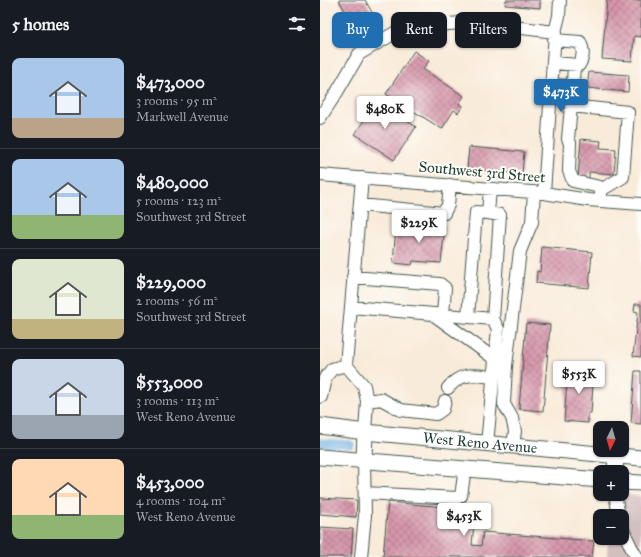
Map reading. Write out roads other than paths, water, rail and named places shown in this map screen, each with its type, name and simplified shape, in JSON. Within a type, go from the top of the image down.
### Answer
[{"type":"main road","name":"West Reno Avenue","points":[[320,426],[365,432],[593,454]]},
{"type":"main road","points":[[364,460],[365,432]]},
{"type":"main road","name":"West Reno Avenue","points":[[320,456],[593,479]]},
{"type":"main road","name":"West Reno Avenue","points":[[628,457],[641,458]]},
{"type":"main road","points":[[629,483],[641,484]]},
{"type":"street","points":[[513,446],[515,431],[512,418],[504,404],[506,366],[520,251],[532,222],[539,193],[548,132],[554,36],[559,16],[560,0]]},
{"type":"street","points":[[320,118],[359,54],[403,28],[472,22],[580,42],[583,49],[583,60],[579,65],[552,63]]},
{"type":"street","points":[[551,85],[569,86],[573,82],[574,64]]},
{"type":"street","points":[[568,139],[571,106],[628,112],[624,177],[601,196]]},
{"type":"street","points":[[548,132],[566,135],[570,143],[569,171],[573,181],[600,188],[601,196]]},
{"type":"street","name":"Southwest 3rd Street","points":[[320,175],[539,193],[601,196],[641,204]]},
{"type":"street","points":[[362,178],[346,365],[364,386],[367,401],[365,432]]},
{"type":"street","points":[[360,205],[444,213],[448,206],[450,186]]},
{"type":"street","points":[[488,212],[490,189]]},
{"type":"street","points":[[468,317],[476,212],[500,214],[493,319],[498,329],[487,444]]},
{"type":"street","points":[[353,277],[440,284],[445,288],[438,314]]},
{"type":"street","points":[[351,307],[493,319]]},
{"type":"street","points":[[438,314],[495,359]]},
{"type":"street","points":[[321,402],[325,378],[332,369],[346,365]]},
{"type":"street","points":[[448,388],[454,381],[463,376],[493,377]]},
{"type":"street","points":[[367,401],[381,399],[401,410],[436,414],[442,409],[445,401]]},
{"type":"street","points":[[361,557],[365,515],[364,460]]},
{"type":"street","points":[[365,493],[457,498],[461,496],[465,468]]},
{"type":"street","points":[[629,543],[637,557]]},
{"type":"waterway","points":[[320,443],[350,445]]}]
